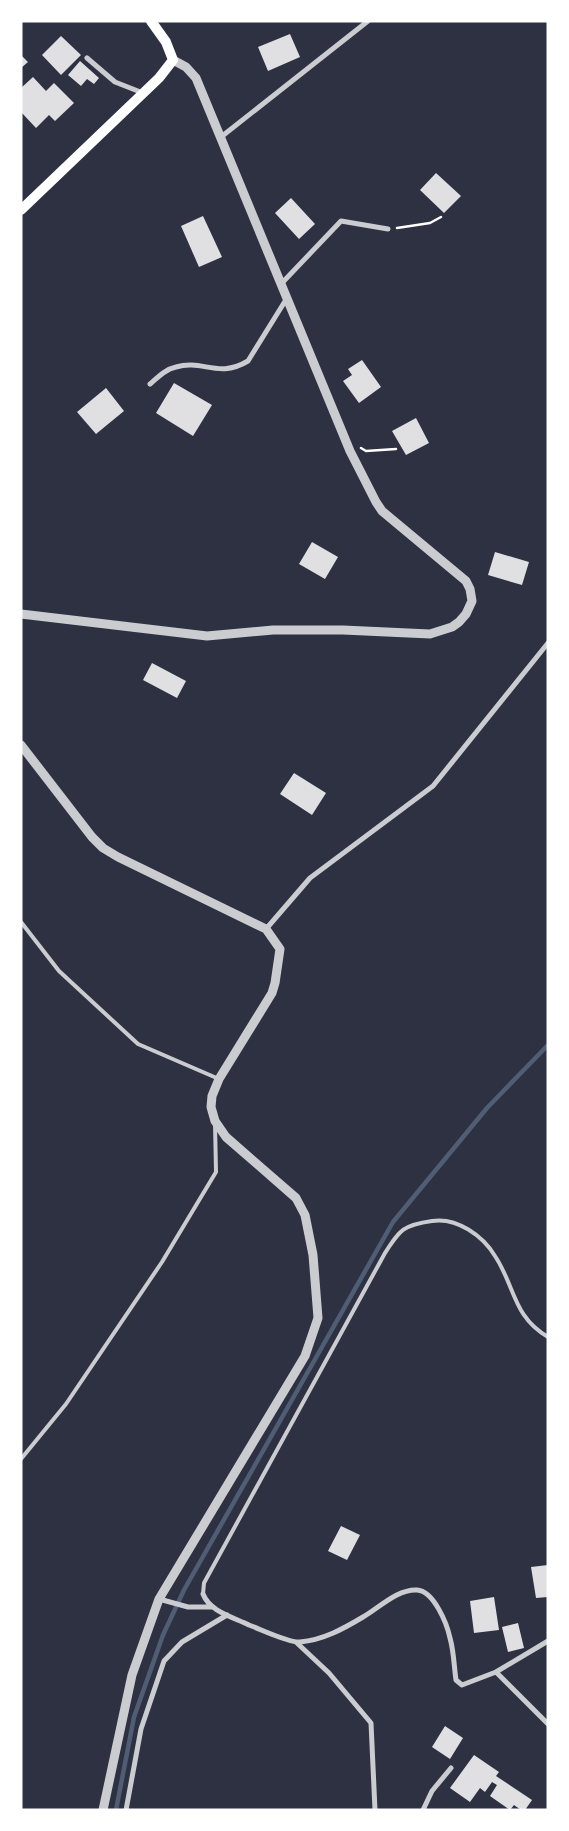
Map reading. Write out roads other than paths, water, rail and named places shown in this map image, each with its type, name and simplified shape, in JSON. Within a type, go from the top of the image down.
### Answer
[{"type":"main road","points":[[21,210],[143,94],[173,60],[166,42],[151,21]]},
{"type":"street","points":[[221,137],[368,21]]},
{"type":"street","points":[[86,58],[115,82],[143,94]]},
{"type":"street","points":[[21,614],[207,636],[273,630],[343,630],[430,634],[445,630],[460,622],[472,601],[470,589],[466,581],[382,511],[376,502],[350,451],[288,296],[196,78],[186,67],[173,60]]},
{"type":"street","points":[[282,283],[341,221],[388,230]]},
{"type":"street","points":[[150,384],[168,370],[178,366],[189,365],[226,370],[238,367],[248,361],[288,296]]},
{"type":"street","points":[[266,929],[310,878],[433,786],[548,643]]},
{"type":"street","points":[[21,744],[92,837],[103,848],[266,929],[280,949],[272,993],[219,1078],[212,1096],[211,1107],[215,1121],[226,1137],[296,1198],[305,1215],[310,1235],[318,1318],[305,1356],[159,1599],[132,1675],[103,1810]]},
{"type":"street","points":[[297,1643],[325,1637],[364,1617],[401,1593],[418,1590],[427,1595],[436,1604],[450,1638],[456,1680],[462,1685],[496,1672],[548,1641]]},
{"type":"street","points":[[204,1594],[206,1601],[213,1608],[271,1634],[297,1643],[330,1673],[372,1723],[375,1810]]},
{"type":"street","points":[[159,1599],[188,1607],[213,1608]]},
{"type":"street","points":[[126,1810],[141,1729],[164,1661],[182,1642],[227,1615]]},
{"type":"street","points":[[496,1672],[548,1724]]},
{"type":"street","points":[[423,1810],[432,1791],[450,1768]]},
{"type":"lane","points":[[21,922],[59,971],[138,1044],[219,1078]]},
{"type":"lane","points":[[21,1458],[72,1396],[162,1262],[216,1172],[215,1121]]},
{"type":"lane","points":[[204,1594],[204,1583],[385,1253],[399,1232],[415,1224],[435,1220],[446,1220],[461,1225],[482,1240],[496,1256],[520,1310],[536,1330],[548,1338]]},
{"type":"waterway","points":[[116,1810],[134,1717],[163,1635],[184,1590],[393,1222],[487,1108],[548,1045]]}]
